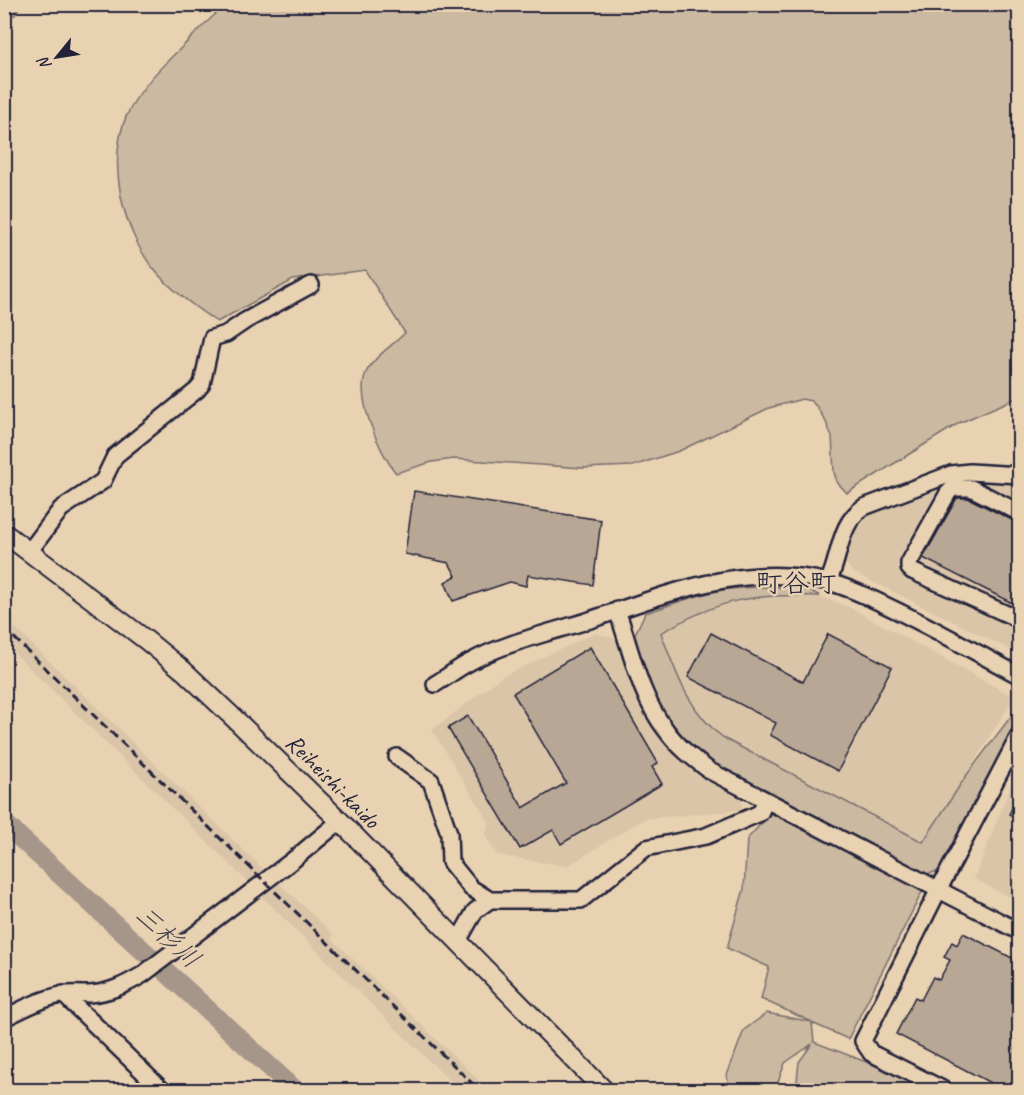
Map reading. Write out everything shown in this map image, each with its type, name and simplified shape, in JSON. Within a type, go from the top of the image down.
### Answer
[{"type":"main road","name":"Reiheishi-kaido","points":[[4,533],[184,671],[340,821],[604,1090]]},
{"type":"street","points":[[30,552],[61,509],[103,481],[115,456],[197,390],[202,384],[212,338],[226,333],[311,285]]},
{"type":"street","points":[[828,582],[846,524],[855,513],[864,507],[951,474],[970,472],[1020,475]]},
{"type":"street","points":[[1015,618],[912,571],[909,563],[953,488],[971,488],[1020,513]]},
{"type":"street","points":[[435,684],[471,661],[501,649],[666,594],[718,580],[773,575],[828,582],[856,592],[903,614],[1020,676]]},
{"type":"street","points":[[617,610],[640,680],[655,714],[665,730],[690,756],[710,771],[1020,932]]},
{"type":"street","points":[[944,1090],[871,1053],[864,1041],[939,889],[1020,735]]},
{"type":"street","points":[[398,757],[431,781],[449,832],[450,862],[471,888],[490,900],[581,900],[646,848],[706,836],[760,813],[766,800]]},
{"type":"street","points":[[4,1017],[63,994],[107,991],[123,986],[293,860],[340,821]]},
{"type":"street","points":[[458,941],[476,911],[490,900]]},
{"type":"street","points":[[63,994],[162,1090]]},
{"type":"shaded area","points":[[4,5],[20,5],[15,15],[5,16]]},
{"type":"shaded area","points":[[227,5],[1019,5],[1019,397],[959,423],[847,493],[837,482],[834,472],[832,437],[826,422],[811,401],[802,399],[769,408],[679,451],[633,466],[583,468],[454,459],[432,462],[396,473],[376,438],[363,393],[368,369],[405,333],[365,270],[293,280],[217,322],[171,287],[157,273],[134,237],[126,216],[120,193],[118,148],[123,126],[131,107],[160,69]]},
{"type":"shaded area","points":[[967,480],[1019,484],[1019,654],[853,572],[844,562],[852,531],[859,520],[870,511],[947,483]]},
{"type":"shaded area","points":[[787,587],[811,591],[820,596],[756,597],[738,601],[701,612],[661,633],[685,691],[702,717],[725,739],[923,842],[966,776],[1015,711],[1014,690],[1017,687],[1019,721],[941,871],[926,874],[717,767],[684,738],[663,709],[648,677],[634,636],[645,613],[713,592],[740,588]]},
{"type":"shaded area","points":[[807,592],[849,607],[1014,697],[923,846],[719,738],[694,715],[656,633],[703,607],[750,594]]},
{"type":"shaded area","points":[[4,617],[268,874],[253,887],[5,644]]},
{"type":"shaded area","points":[[595,633],[617,639],[637,699],[656,732],[677,757],[699,776],[743,797],[741,810],[644,819],[567,866],[497,855],[485,835],[489,822],[432,730],[501,677]]},
{"type":"shaded area","points":[[1019,765],[1019,902],[974,879]]},
{"type":"shaded area","points":[[773,811],[923,890],[848,1039],[812,1023],[814,1042],[908,1078],[928,1090],[796,1090],[799,1062],[812,1044],[785,1063],[775,1090],[729,1090],[727,1075],[744,1030],[767,1013],[812,1022],[761,999],[769,967],[727,948],[744,889],[747,839]]},
{"type":"shaded area","points":[[276,880],[334,935],[331,938],[489,1090],[459,1090],[258,893]]},
{"type":"building","points":[[414,491],[601,520],[593,585],[528,575],[526,586],[510,582],[453,601],[445,582],[456,576],[449,563],[405,554]]},
{"type":"building","points":[[957,498],[968,498],[1020,524],[1020,607],[923,558]]},
{"type":"building","points":[[711,633],[803,682],[828,634],[892,667],[838,771],[770,735],[776,723],[688,677]]},
{"type":"building","points":[[590,647],[658,763],[652,767],[662,784],[561,844],[553,830],[520,849],[448,728],[468,716],[523,808],[566,783],[513,693]]},
{"type":"building","points":[[1020,793],[1020,820],[1009,814]]},
{"type":"building","points":[[963,933],[1020,962],[1020,1090],[1004,1090],[896,1034],[915,997],[921,1000],[933,977],[939,980],[950,960],[944,957],[952,942],[957,945]]},
{"type":"waterway","name":"三杉川","points":[[4,823],[295,1090]]},
{"type":"railway","points":[[4,628],[479,1090]]},
{"type":"district","name":"町谷町","points":[[796,583]]}]
